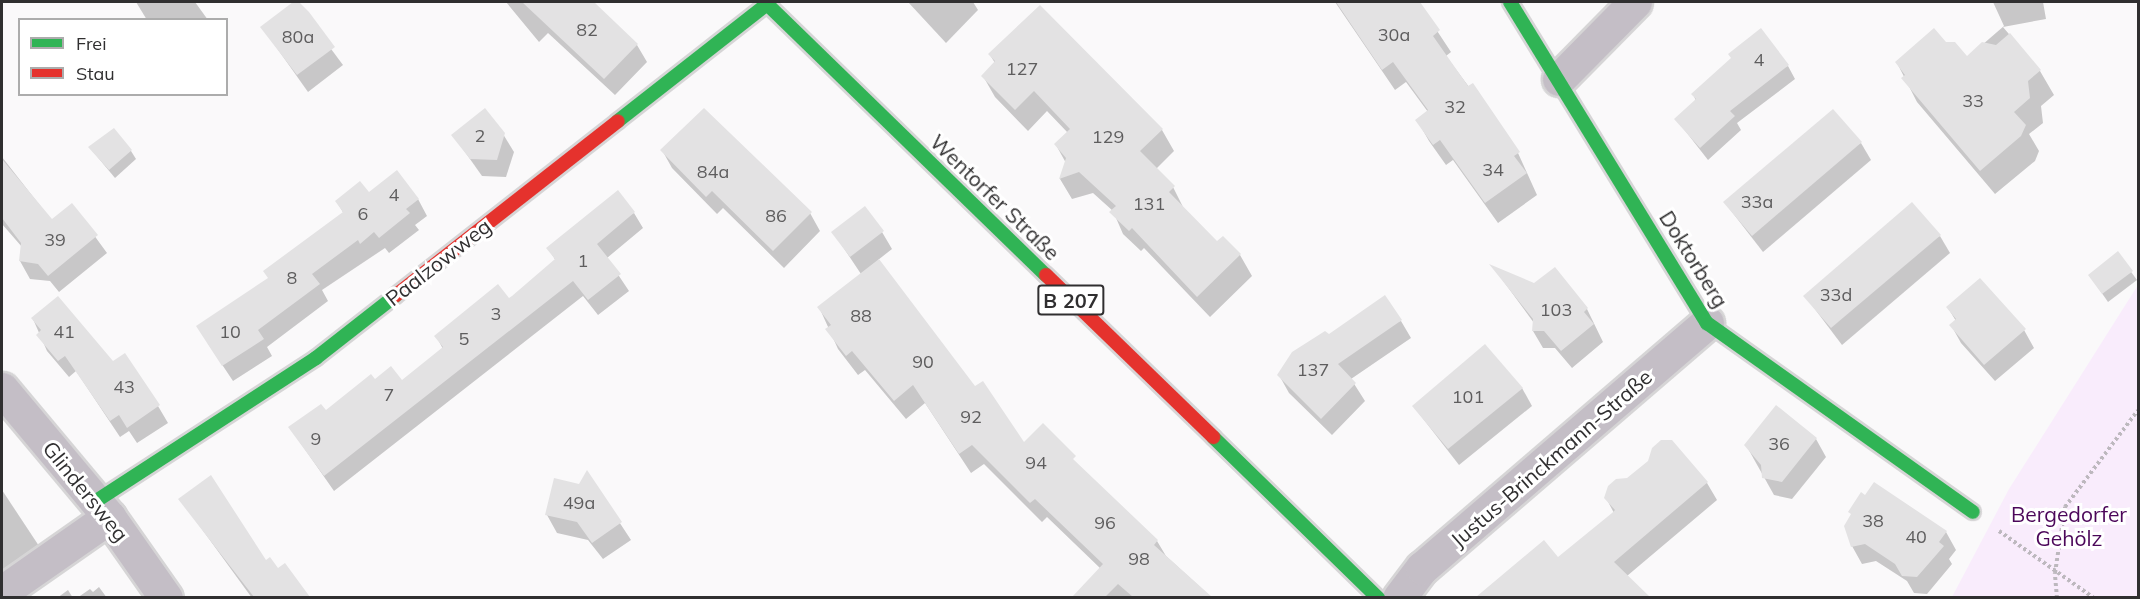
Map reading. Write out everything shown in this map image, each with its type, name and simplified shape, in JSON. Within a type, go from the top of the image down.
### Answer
[{"type":"street","name":"Doktorberg","points":[[1510,2],[1707,322],[1973,512]]},
{"type":"street","points":[[1559,79],[1635,2]]},
{"type":"street","name":"Paalzowweg","points":[[2,592],[103,509],[316,358],[766,3]]},
{"type":"street","name":"Wentorfer Straße","points":[[766,3],[1378,597]]},
{"type":"street","name":"Justus-Brinckmann-Straße","points":[[1399,597],[1422,568],[1707,322]]},
{"type":"street","name":"Glindersweg","points":[[2,389],[103,509],[166,597]]},
{"type":"path","points":[[2056,597],[2055,573],[2065,507],[2139,410]]},
{"type":"path","points":[[1973,512],[2055,573],[2094,597]]},
{"type":"green space","name":"Bergedorfer Gehölz","points":[[2138,285],[2138,597],[1952,597],[2009,489]]},
{"type":"building","points":[[293,2],[299,2],[309,12],[335,47],[297,75],[260,27]]},
{"type":"building","points":[[522,2],[594,2],[638,44],[604,79]]},
{"type":"building","points":[[1336,2],[1420,2],[1440,30],[1433,36],[1468,86],[1473,83],[1520,152],[1514,156],[1527,173],[1485,203],[1440,140],[1433,145],[1415,120],[1428,110],[1393,62],[1382,70]]},
{"type":"building","points":[[1040,5],[1163,129],[1140,151],[1175,186],[1169,192],[1217,241],[1223,236],[1241,254],[1197,297],[1132,228],[1129,231],[1109,212],[1116,206],[1079,172],[1059,179],[1066,158],[1054,144],[1070,129],[1034,91],[1015,110],[981,76],[995,61],[988,54]]},
{"type":"building","points":[[1761,28],[1789,65],[1730,111],[1735,116],[1700,148],[1674,119],[1696,99],[1691,94],[1731,58],[1728,54]]},
{"type":"building","points":[[1934,28],[1946,42],[1955,42],[1967,56],[1982,42],[1996,45],[2010,33],[2041,70],[2028,81],[2030,98],[2014,112],[2026,125],[2021,136],[1980,171],[1901,78],[1905,75],[1895,62]]},
{"type":"building","points":[[485,108],[505,133],[497,160],[470,159],[451,135]]},
{"type":"building","points":[[704,108],[812,212],[773,251],[712,191],[706,197],[660,150]]},
{"type":"building","points":[[1833,109],[1862,142],[1752,236],[1723,202]]},
{"type":"building","points":[[114,128],[132,150],[109,170],[88,147]]},
{"type":"building","points":[[2,159],[52,219],[72,203],[98,235],[48,276],[38,264],[19,261],[21,243],[2,218]]},
{"type":"building","points":[[397,170],[419,199],[406,209],[410,213],[379,238],[374,232],[360,244],[358,240],[312,274],[320,284],[258,330],[264,339],[222,366],[196,326],[268,278],[263,271],[343,212],[335,201],[360,181],[369,192]]},
{"type":"building","points":[[618,190],[635,212],[597,244],[621,274],[588,300],[573,281],[324,476],[288,427],[321,404],[326,410],[371,374],[375,379],[391,366],[402,380],[443,347],[434,336],[498,284],[509,298],[512,296],[555,259],[546,248]]},
{"type":"building","points":[[1912,202],[1941,235],[1831,328],[1803,296]]},
{"type":"building","points":[[865,206],[884,231],[850,257],[831,232]]},
{"type":"building","points":[[2118,251],[2133,271],[2102,294],[2088,275]]},
{"type":"building","points":[[879,259],[975,386],[983,381],[1024,442],[1043,423],[1076,456],[1073,459],[1158,540],[1154,545],[1212,597],[1133,597],[1118,584],[1105,597],[1072,597],[1103,564],[1035,499],[1030,503],[972,445],[959,454],[913,385],[894,401],[852,351],[846,356],[825,329],[831,325],[817,307]]},
{"type":"building","points":[[1489,264],[1534,283],[1555,267],[1588,308],[1584,312],[1594,324],[1561,351],[1544,331],[1532,331],[1533,319]]},
{"type":"building","points":[[1980,278],[2026,329],[1984,365],[1949,325],[1956,319],[1946,307]]},
{"type":"building","points":[[1385,295],[1402,320],[1338,364],[1356,383],[1321,419],[1277,375],[1292,352],[1325,331],[1329,334]]},
{"type":"building","points":[[58,296],[113,361],[125,353],[160,405],[127,428],[119,415],[110,421],[65,356],[58,361],[36,335],[41,330],[31,318]]},
{"type":"building","points":[[1485,344],[1523,388],[1448,449],[1412,406]]},
{"type":"building","points":[[1776,405],[1817,438],[1782,482],[1762,478],[1761,465],[1744,445]]},
{"type":"building","points":[[1661,440],[1672,440],[1708,482],[1614,562],[1650,597],[1476,597],[1544,540],[1558,557],[1612,513],[1615,510],[1604,498],[1608,486],[1616,479],[1627,478],[1648,461],[1652,448]]},
{"type":"building","points":[[587,470],[622,522],[592,543],[577,522],[545,515],[554,478],[579,484]]},
{"type":"building","points":[[211,475],[266,560],[270,557],[278,568],[285,563],[310,597],[254,597],[178,499]]},
{"type":"building","points":[[1874,482],[1947,531],[1939,542],[1944,546],[1917,577],[1902,576],[1895,564],[1865,544],[1851,547],[1844,526],[1851,514],[1848,512],[1861,492],[1865,495]]},
{"type":"traffic: fast","points":[[765,2],[1046,275]]},
{"type":"traffic: fast","points":[[1510,2],[1707,323],[1973,512]]},
{"type":"traffic: fast","points":[[618,121],[767,4]]},
{"type":"traffic: fast","points":[[96,501],[316,358],[395,296]]},
{"type":"traffic: fast","points":[[1213,437],[1378,598]]},
{"type":"traffic: jam","points":[[395,296],[618,121]]},
{"type":"traffic: jam","points":[[1046,275],[1213,437]]}]
